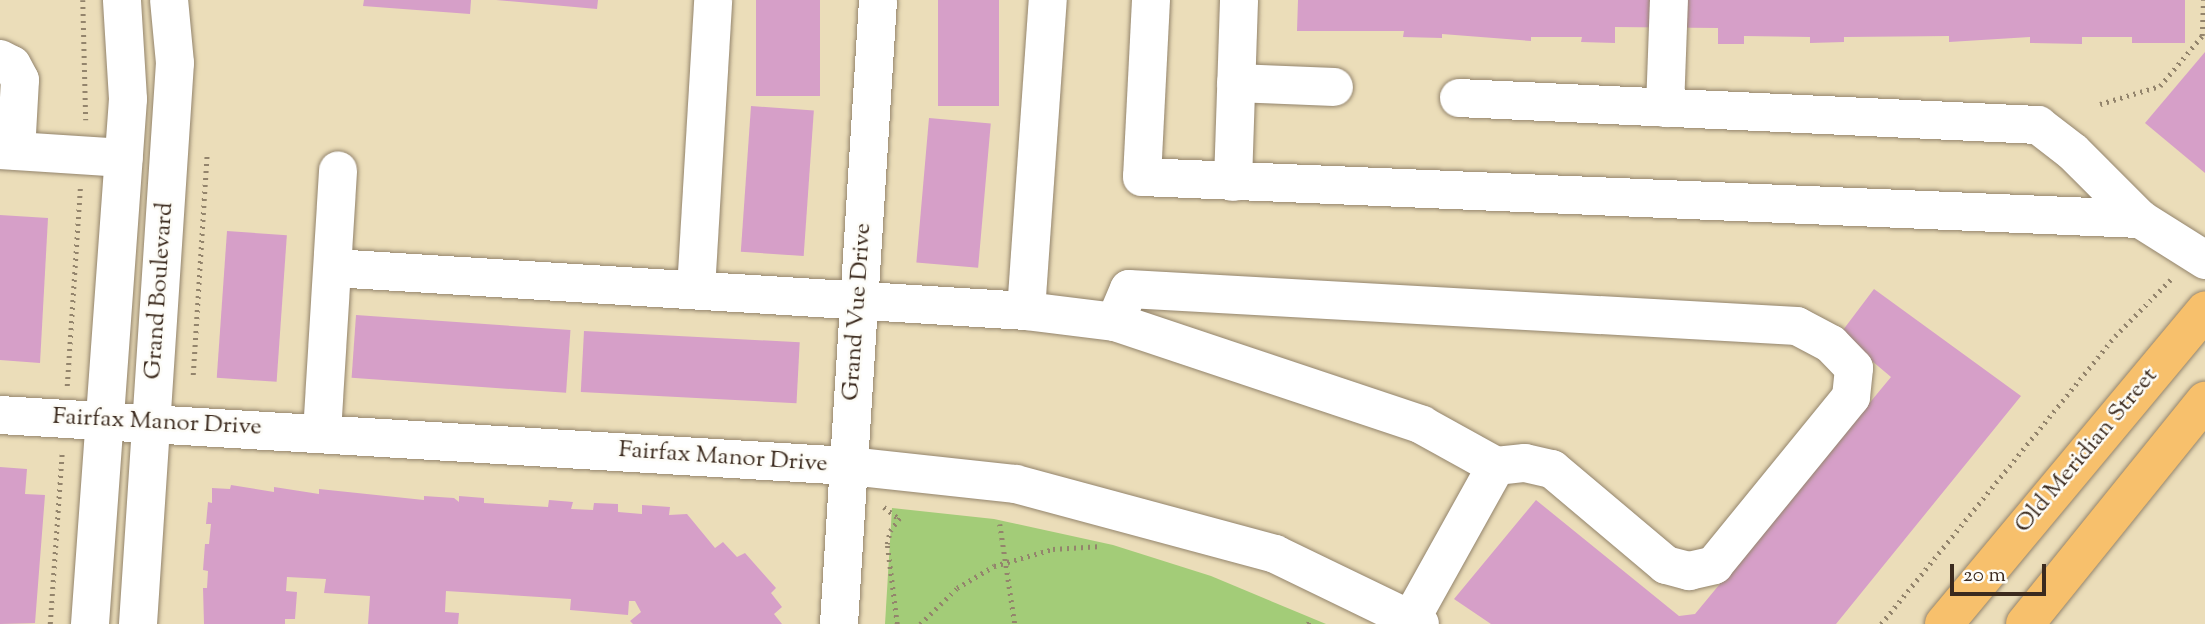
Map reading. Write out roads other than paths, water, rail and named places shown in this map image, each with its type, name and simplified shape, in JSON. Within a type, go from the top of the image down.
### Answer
[{"type":"main road","name":"Old Meridian Street","points":[[1944,624],[2205,311]]},
{"type":"main road","points":[[2025,624],[2205,401]]},
{"type":"street","name":"Grand Boulevard","points":[[90,624],[124,158],[128,64],[122,0]]},
{"type":"street","name":"Grand Boulevard","points":[[138,624],[175,63],[169,0]]},
{"type":"street","points":[[696,290],[713,0]]},
{"type":"street","name":"Grand Vue Drive","points":[[839,624],[878,0]]},
{"type":"street","points":[[1026,311],[1048,0]]},
{"type":"street","points":[[1151,0],[1142,177],[2140,219]]},
{"type":"street","points":[[1233,182],[1239,0]]},
{"type":"street","points":[[1665,108],[1669,0]]},
{"type":"street","points":[[0,59],[12,65],[20,80],[8,151],[124,158]]},
{"type":"street","points":[[1236,83],[1334,87]]},
{"type":"street","points":[[1459,98],[2038,125],[2073,152],[2191,266]]},
{"type":"street","points":[[321,433],[338,170]]},
{"type":"street","points":[[333,268],[1026,311],[1115,322],[1422,425],[1496,466],[1525,463],[1552,469],[1666,565],[1689,571],[1714,565],[1852,397],[1854,368],[1831,344],[1797,326],[1129,289],[1115,322]]},
{"type":"street","name":"Fairfax Manor Drive","points":[[0,415],[105,419],[849,466],[1016,484],[1130,512],[1275,554],[1415,621]]},
{"type":"street","points":[[1415,621],[1496,466]]}]
